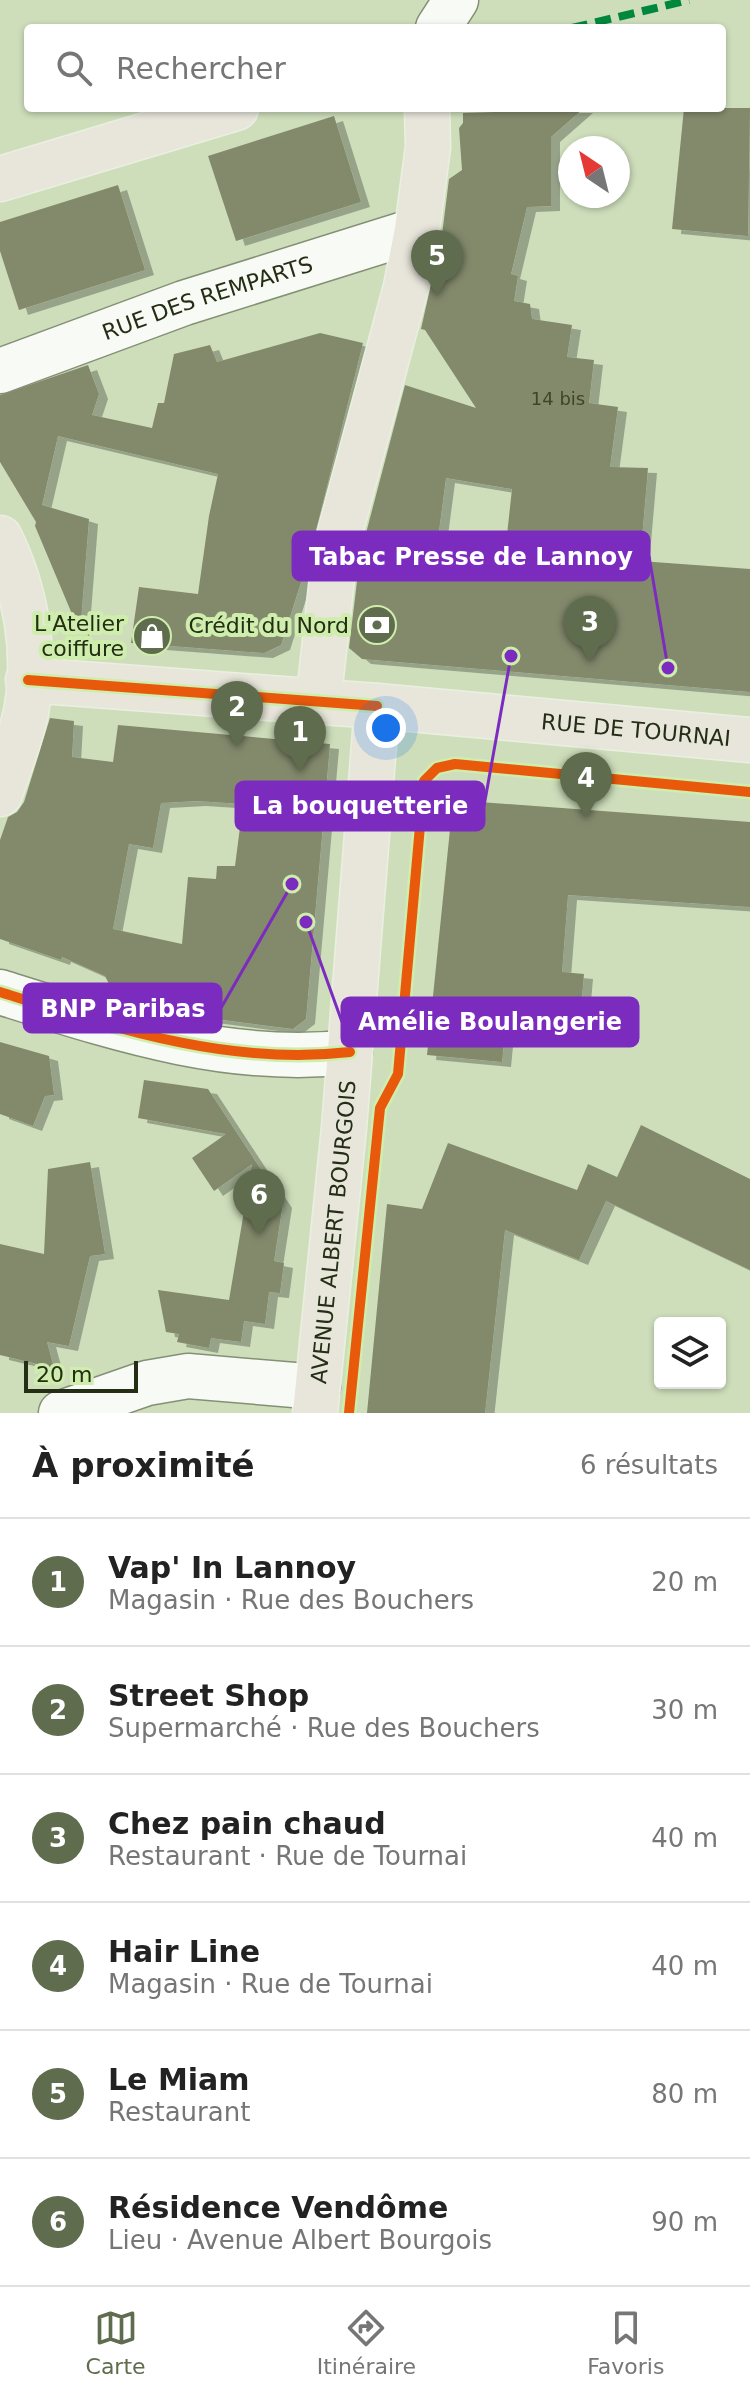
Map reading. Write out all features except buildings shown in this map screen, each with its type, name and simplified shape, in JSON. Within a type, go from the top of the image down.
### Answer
[{"type":"main road","points":[[0,179],[223,112]]},
{"type":"main road","points":[[318,704],[335,551],[406,287],[417,230],[428,147],[427,112]]},
{"type":"main road","points":[[0,538],[21,593],[28,629],[14,680],[26,710],[0,794]]},
{"type":"main road","name":"RUE DE TOURNAI","points":[[14,680],[377,706],[750,740]]},
{"type":"main road","name":"AVENUE ALBERT BOURGOIS","points":[[316,1400],[350,1052],[377,706]]},
{"type":"street","points":[[441,24],[456,0]]},
{"type":"street","name":"RUE DES REMPARTS","points":[[0,371],[184,303],[417,230]]},
{"type":"street","points":[[0,992],[94,1021],[192,1044],[252,1053],[307,1056],[350,1052]]},
{"type":"street","points":[[61,1413],[147,1383],[188,1376],[316,1400]]},
{"type":"marked path","points":[[589,24],[689,0]]},
{"type":"cycle path","points":[[28,680],[377,706]]},
{"type":"cycle path","points":[[349,1413],[380,1108],[398,1074],[424,781],[437,768],[455,764],[750,792]]},
{"type":"cycle path","points":[[0,992],[86,1019],[216,1049],[260,1054],[350,1052]]},
{"type":"place","name":"Le Miam","points":[[437,296]]},
{"type":"place","name":"Crédit du Nord","points":[[377,625]]},
{"type":"place","name":"L'Atelier coiffure","points":[[152,636]]},
{"type":"place","name":"La bouquetterie","points":[[511,656]]},
{"type":"place","name":"Chez pain chaud","points":[[590,662]]},
{"type":"place","name":"Tabac Presse de Lannoy","points":[[668,668]]},
{"type":"place","name":"Street Shop","points":[[237,747]]},
{"type":"place","name":"Vap' In Lannoy","points":[[300,772]]},
{"type":"place","name":"Hair Line","points":[[586,818]]},
{"type":"place","name":"BNP Paribas","points":[[292,884]]},
{"type":"place","name":"Amélie Boulangerie","points":[[306,922]]},
{"type":"place","name":"Résidence Vendôme","points":[[259,1235]]}]
